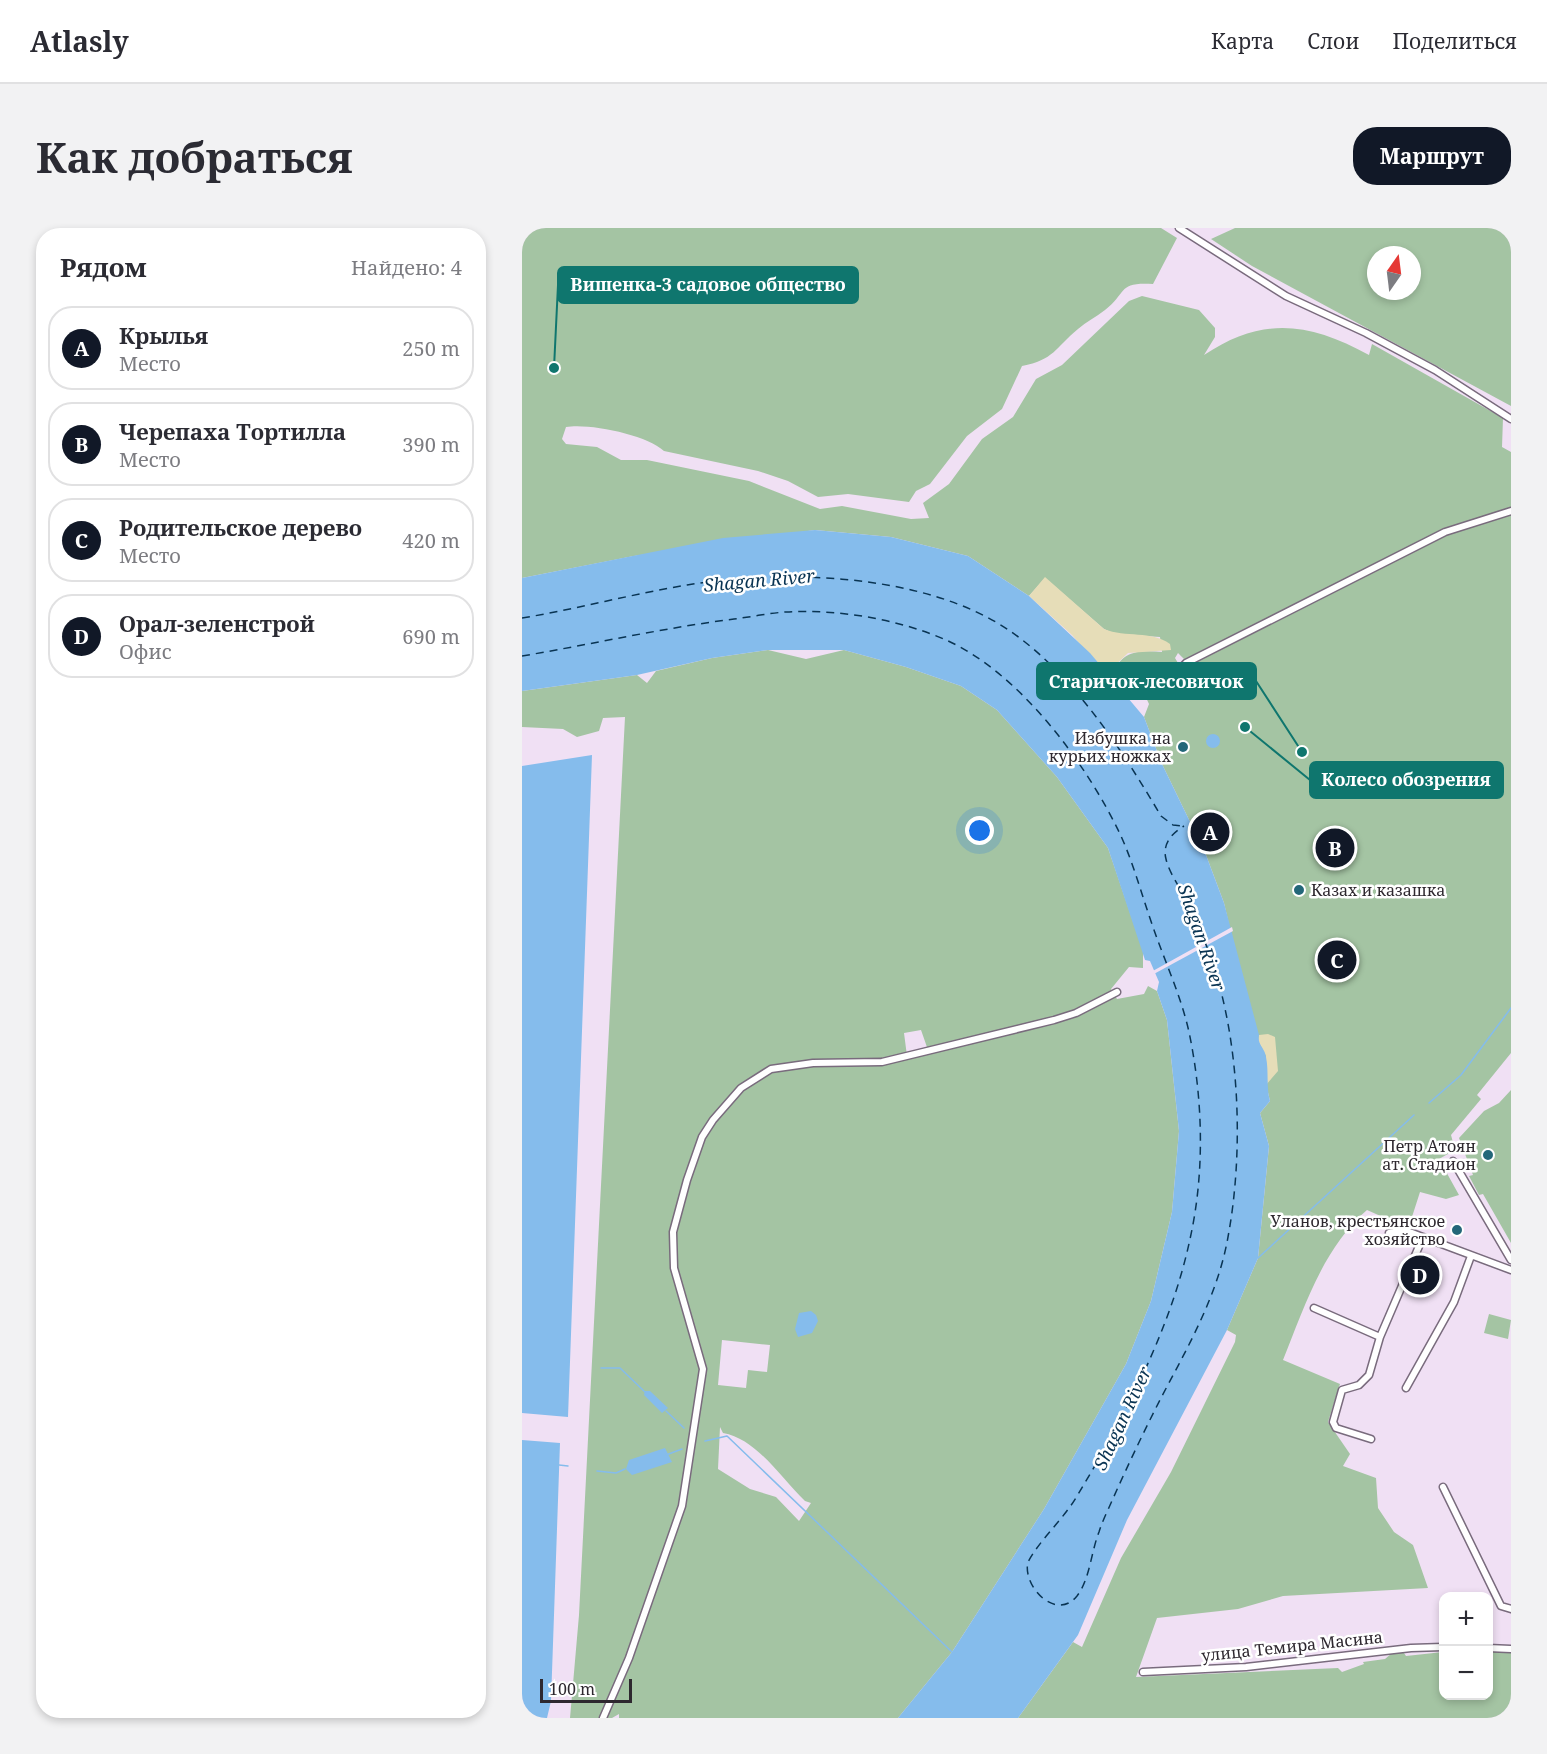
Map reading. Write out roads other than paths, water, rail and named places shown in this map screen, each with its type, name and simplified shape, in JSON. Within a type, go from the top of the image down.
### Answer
[{"type":"street","points":[[1179,228],[1190,231],[1286,296],[1366,333],[1435,370],[1511,419]]},
{"type":"street","points":[[1183,688],[1179,670],[1186,663],[1445,532],[1511,511]]},
{"type":"street","points":[[603,1718],[629,1658],[682,1506],[703,1369],[674,1268],[674,1232],[687,1180],[702,1137],[712,1120],[741,1088],[771,1069],[796,1064],[882,1062],[1054,1020],[1076,1013],[1117,992]]},
{"type":"street","points":[[1454,1161],[1511,1260]]},
{"type":"street","points":[[1389,1233],[1404,1230],[1511,1270]]},
{"type":"street","points":[[1371,1439],[1343,1432],[1336,1428],[1333,1422],[1342,1390],[1359,1385],[1370,1375],[1380,1337],[1423,1237]]},
{"type":"street","points":[[1406,1388],[1454,1302],[1471,1256]]},
{"type":"street","points":[[1314,1308],[1380,1337]]},
{"type":"street","points":[[1443,1487],[1502,1606],[1511,1609]]},
{"type":"street","name":"улица Темира Масина","points":[[1143,1672],[1245,1667],[1412,1648],[1439,1647]]},
{"type":"street","points":[[1493,1648],[1511,1649]]},
{"type":"water","name":"Shagan River","points":[[815,530],[891,537],[968,556],[1029,596],[1090,653],[1144,717],[1162,764],[1206,855],[1224,903],[1259,1041],[1266,1057],[1270,1101],[1260,1113],[1269,1146],[1258,1258],[1227,1330],[1127,1520],[1078,1635],[1018,1718],[898,1718],[952,1652],[1044,1509],[1126,1364],[1151,1301],[1172,1212],[1179,1131],[1167,1020],[1157,991],[1159,982],[1150,961],[1145,960],[1108,848],[1057,777],[997,710],[961,686],[906,667],[844,650],[768,650],[712,658],[637,675],[522,691],[522,578],[723,538]]},
{"type":"water","points":[[1213,734],[1218,736],[1220,741],[1218,746],[1213,748],[1208,746],[1206,741],[1208,736]]},
{"type":"water","points":[[592,755],[568,1417],[522,1413],[522,766]]},
{"type":"water","points":[[811,1311],[816,1315],[818,1321],[812,1333],[798,1337],[795,1329],[799,1313]]},
{"type":"water","points":[[645,1391],[650,1391],[668,1408],[662,1413],[644,1395]]},
{"type":"water","points":[[522,1440],[560,1443],[551,1701],[547,1718],[522,1718]]},
{"type":"water","points":[[665,1448],[672,1462],[632,1475],[626,1469],[629,1460]]},
{"type":"waterway","points":[[1429,1103],[1461,1075],[1511,1008]]},
{"type":"waterway","points":[[1258,1258],[1414,1115]]},
{"type":"waterway","points":[[601,1368],[620,1368],[645,1392]]},
{"type":"waterway","points":[[666,1411],[684,1428]]},
{"type":"waterway","points":[[705,1441],[727,1436],[952,1652]]},
{"type":"waterway","points":[[666,1455],[682,1449]]},
{"type":"waterway","points":[[559,1465],[568,1466]]},
{"type":"waterway","points":[[597,1471],[616,1473],[625,1469]]},
{"type":"place","name":"Вишенка-3 садовое общество","points":[[554,368]]},
{"type":"place","name":"Колесо обозрения","points":[[1245,727]]},
{"type":"place","name":"Избушка на курьих ножках","points":[[1183,747]]},
{"type":"place","name":"Старичок-лесовичок","points":[[1302,752]]},
{"type":"place","name":"Крылья","points":[[1210,832]]},
{"type":"place","name":"Черепаха Тортилла","points":[[1335,848]]},
{"type":"place","name":"Казах и казашка","points":[[1299,890]]},
{"type":"place","name":"Родительское дерево","points":[[1337,960]]},
{"type":"place","name":"Петр Атоян ат. Стадион","points":[[1488,1155]]},
{"type":"place","name":"Уланов, крестьянское хозяйство","points":[[1457,1230]]},
{"type":"place","name":"Орал-зеленстрой","points":[[1420,1275]]}]
